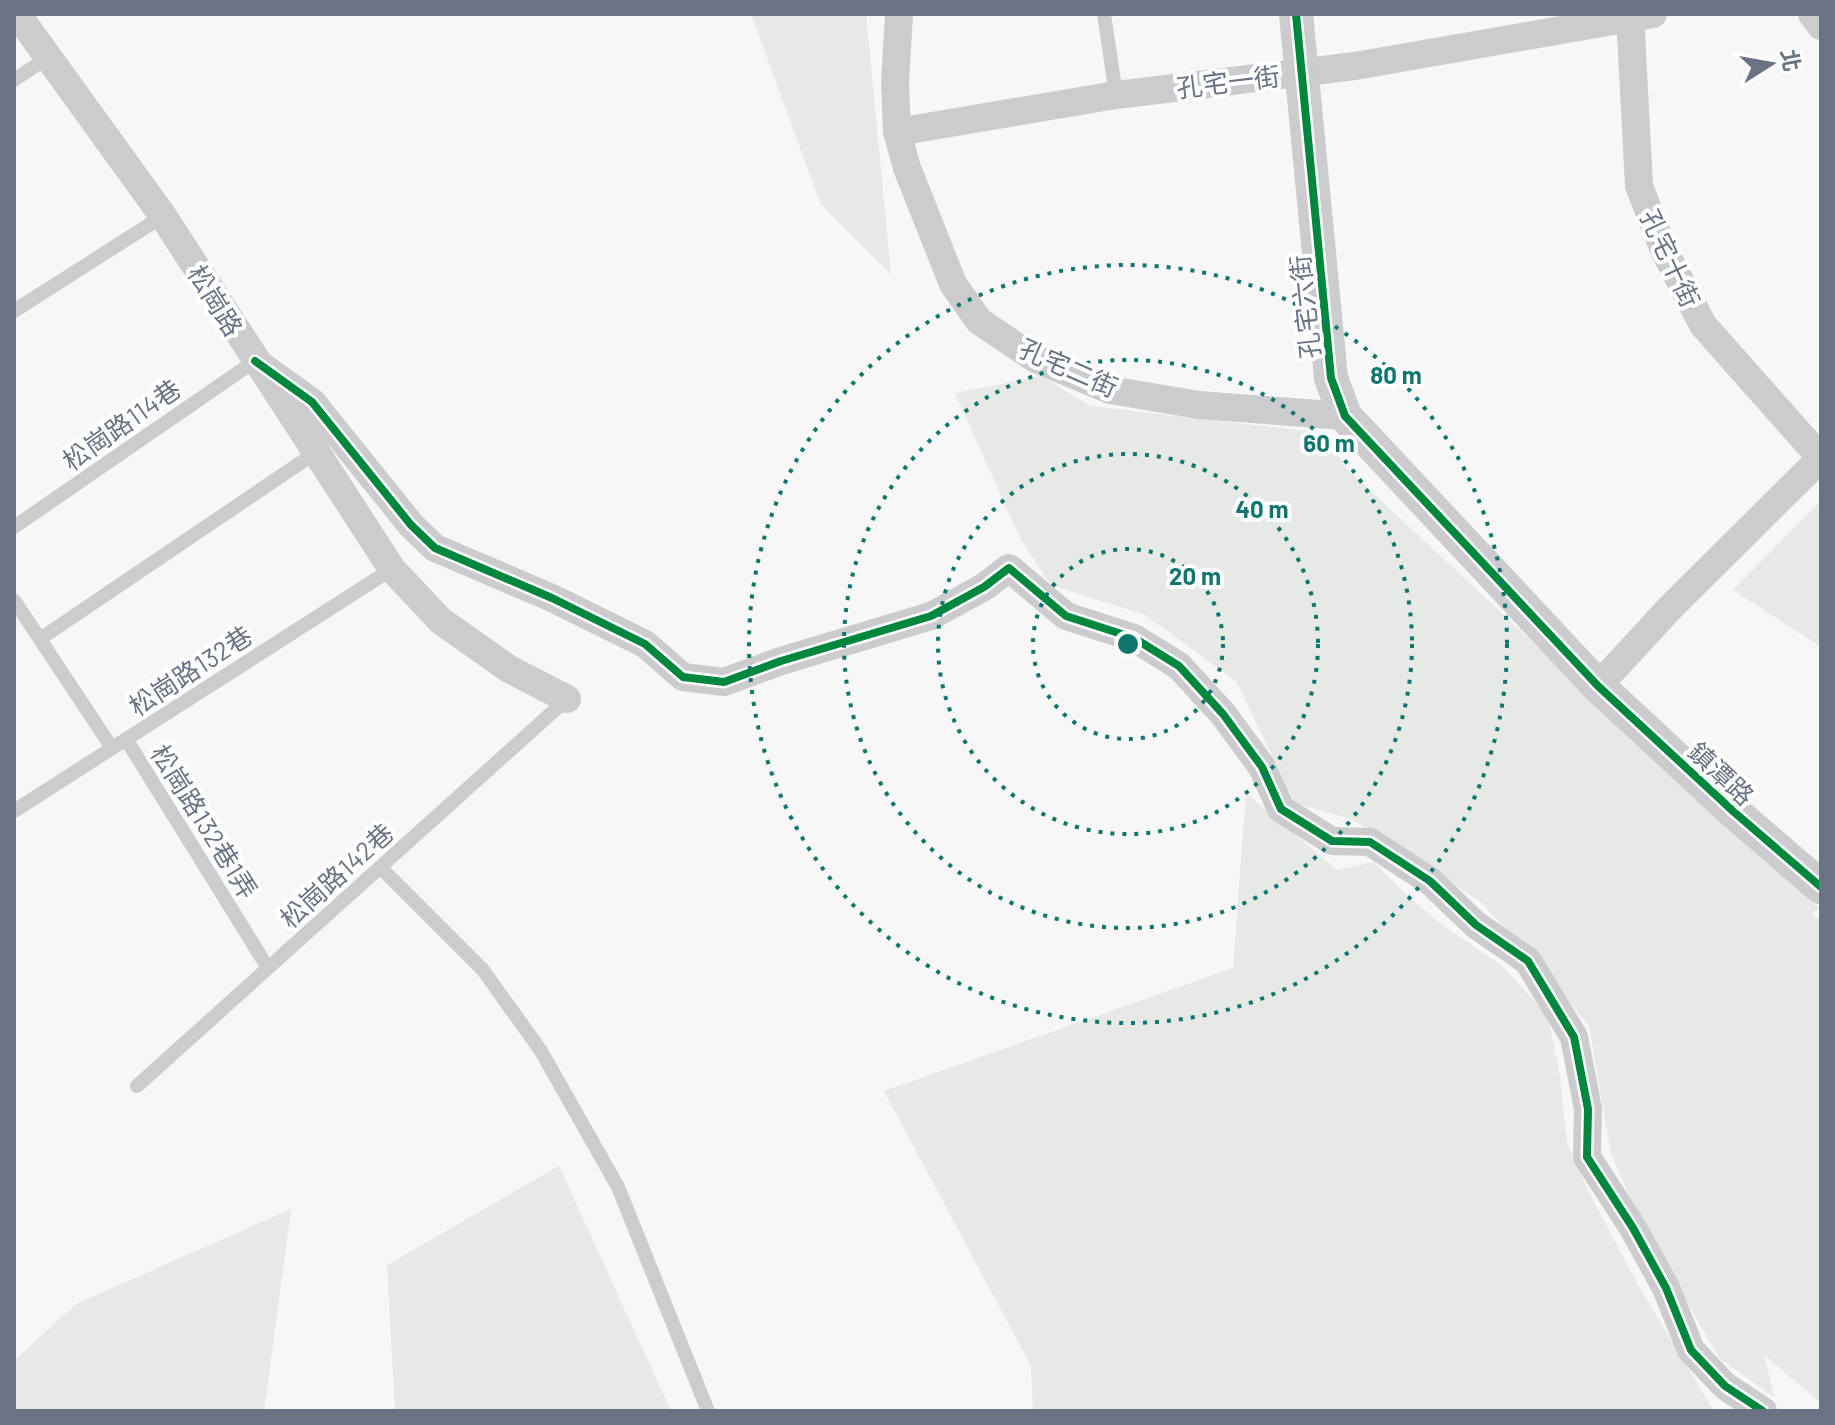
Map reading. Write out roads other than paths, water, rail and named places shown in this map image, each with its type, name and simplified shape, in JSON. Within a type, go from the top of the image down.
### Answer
[{"type":"street","name":"松崗路","points":[[17,14],[163,216],[392,569],[441,621],[509,669],[567,699]]},
{"type":"street","name":"孔宅二街","points":[[899,14],[895,83],[897,132],[907,168],[953,284],[979,321],[1034,358],[1110,390],[1199,405],[1345,416]]},
{"type":"street","name":"孔宅六街","points":[[1296,14],[1331,378],[1345,416],[1598,686]]},
{"type":"street","points":[[1812,14],[1821,26]]},
{"type":"street","name":"孔宅一街","points":[[897,132],[1116,95],[1355,66],[1638,15]]},
{"type":"street","name":"孔宅十街","points":[[1638,15],[1639,186],[1664,250],[1703,325],[1821,458]]},
{"type":"street","points":[[255,361],[312,402],[411,525],[435,548],[552,598],[645,644],[683,677],[724,682],[781,661],[931,616],[984,587],[1009,568],[1066,616],[1134,638],[1179,666],[1223,714],[1262,767],[1281,809],[1332,841],[1370,842],[1430,881],[1476,925],[1528,961],[1574,1037],[1588,1109],[1587,1157],[1633,1228],[1666,1288],[1691,1350],[1725,1386],[1763,1411]]},
{"type":"street","points":[[1598,686],[1669,609],[1821,458]]},
{"type":"street","name":"鎮潭路","points":[[1598,686],[1734,812],[1821,887]]},
{"type":"lane","points":[[1104,14],[1116,95]]},
{"type":"lane","points":[[14,80],[50,56]]},
{"type":"lane","points":[[14,311],[163,216]]},
{"type":"lane","name":"松崗路114巷","points":[[14,527],[255,361]]},
{"type":"lane","points":[[40,639],[315,453]]},
{"type":"lane","name":"松崗路132巷","points":[[14,811],[392,569]]},
{"type":"lane","points":[[14,600],[112,748]]},
{"type":"lane","name":"松崗路142巷","points":[[137,1086],[567,699]]},
{"type":"lane","name":"松崗路132巷1弄","points":[[126,739],[268,968]]},
{"type":"lane","points":[[380,867],[483,970],[541,1051],[618,1187],[708,1411]]}]
